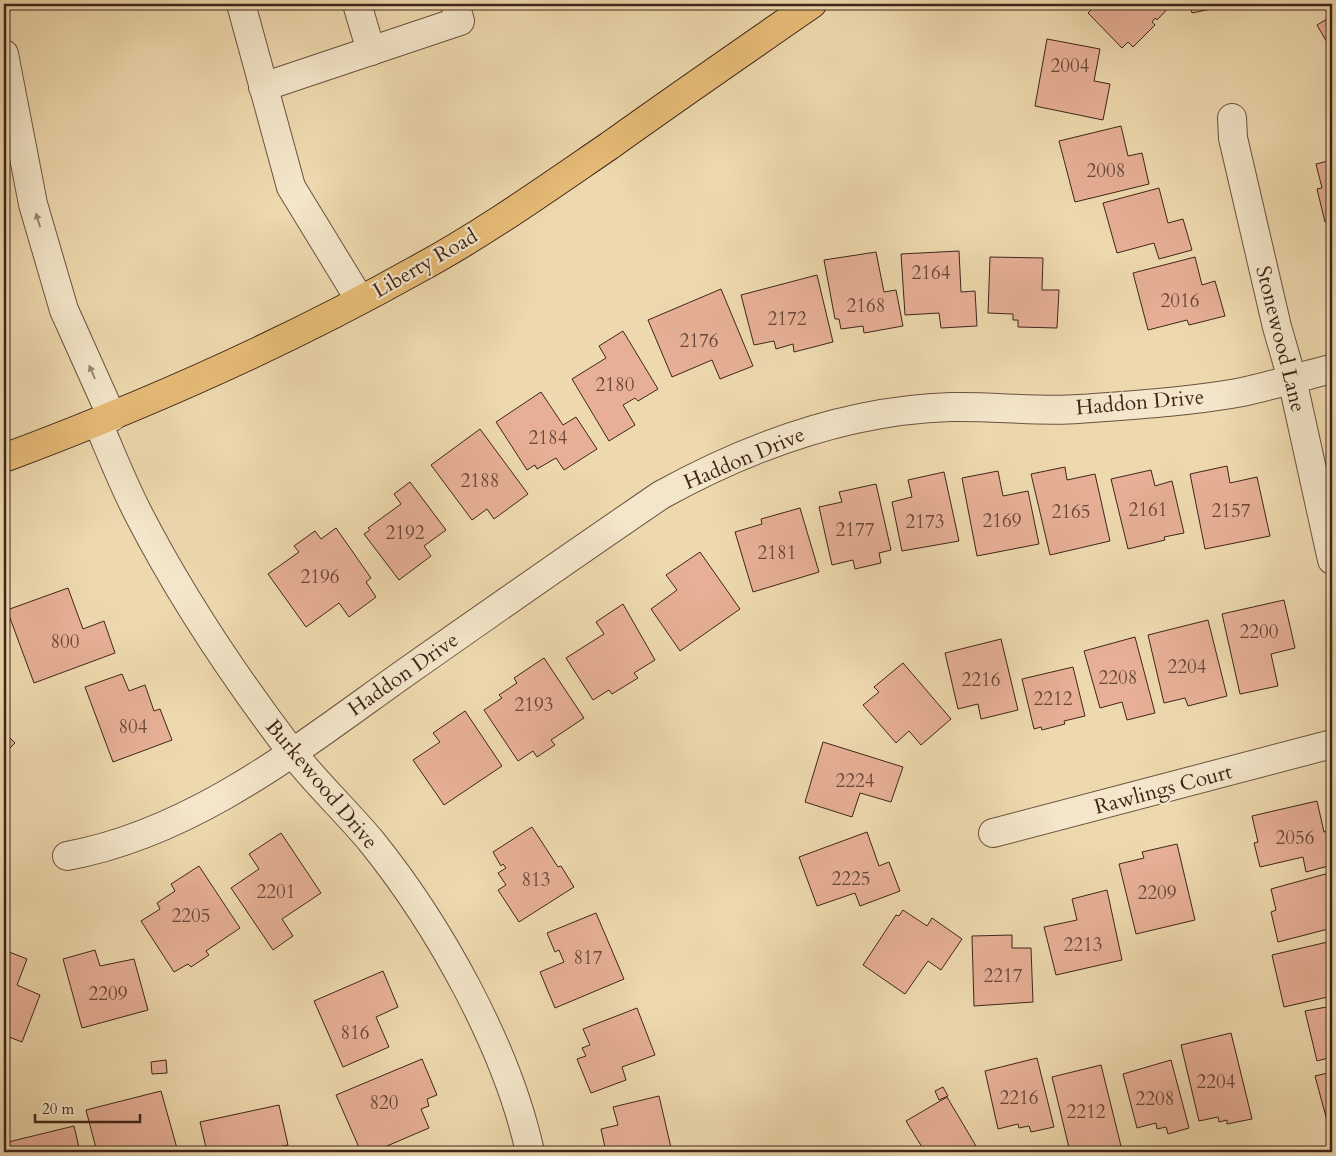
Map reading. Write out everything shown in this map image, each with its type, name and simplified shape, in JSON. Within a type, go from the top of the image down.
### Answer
[{"type":"main road","name":"Liberty Road","points":[[4,458],[105,420],[293,336],[418,270],[530,200],[812,4]]},
{"type":"street","points":[[241,4],[292,187],[360,300]]},
{"type":"street","points":[[357,4],[371,51]]},
{"type":"street","points":[[263,87],[460,22],[455,4]]},
{"type":"street","name":"Burkewood Drive","points":[[4,54],[14,169],[33,204],[64,310],[137,511],[174,580],[213,642],[292,752],[372,842],[420,910],[456,968],[488,1032],[513,1095],[530,1152]]},
{"type":"street","name":"Stonewood Lane","points":[[1232,118],[1233,138],[1274,318],[1292,378],[1332,560]]},
{"type":"street","name":"Haddon Drive","points":[[67,856],[146,834],[229,793],[292,752],[661,496],[704,472],[749,451],[810,429],[890,414],[950,407],[1076,409],[1187,400],[1238,392],[1332,369]]},
{"type":"street","name":"Rawlings Court","points":[[993,833],[1332,744]]},
{"type":"building","points":[[1097,4],[1172,4],[1157,20],[1155,18],[1152,22],[1155,25],[1133,47],[1128,42],[1122,48],[1088,13]]},
{"type":"building","points":[[1190,4],[1225,4],[1226,6],[1192,13]]},
{"type":"building","points":[[1332,16],[1332,51],[1317,25]]},
{"type":"building","points":[[1047,39],[1100,49],[1094,81],[1110,84],[1103,120],[1035,106]]},
{"type":"building","points":[[1121,126],[1128,156],[1142,153],[1149,184],[1075,202],[1059,141]]},
{"type":"building","points":[[1332,160],[1332,220],[1325,222],[1317,189],[1322,188],[1316,164]]},
{"type":"building","points":[[1159,188],[1168,223],[1183,219],[1192,250],[1159,259],[1154,243],[1117,253],[1103,203]]},
{"type":"building","points":[[959,251],[961,292],[975,291],[977,326],[941,328],[939,313],[905,315],[901,254]]},
{"type":"building","points":[[876,252],[884,292],[896,290],[903,326],[864,333],[863,326],[841,329],[839,319],[835,319],[824,260]]},
{"type":"building","points":[[990,257],[1043,258],[1042,290],[1059,290],[1057,328],[1018,327],[1018,320],[1013,320],[1013,314],[988,313]]},
{"type":"building","points":[[1195,257],[1202,285],[1215,281],[1225,316],[1189,325],[1187,320],[1148,330],[1133,273]]},
{"type":"building","points":[[817,275],[833,342],[794,352],[793,344],[776,349],[774,341],[754,345],[741,295]]},
{"type":"building","points":[[721,289],[753,366],[720,379],[712,360],[672,377],[648,320]]},
{"type":"building","points":[[623,331],[658,389],[638,401],[635,398],[623,405],[635,425],[609,441],[572,379],[606,358],[599,346]]},
{"type":"building","points":[[541,392],[563,425],[576,417],[597,449],[564,470],[556,458],[537,469],[535,465],[527,470],[496,422]]},
{"type":"building","points":[[480,429],[528,494],[494,519],[487,509],[472,520],[431,465]]},
{"type":"building","points":[[1227,466],[1230,483],[1257,477],[1270,536],[1205,549],[1190,474]]},
{"type":"building","points":[[1065,467],[1067,480],[1095,474],[1110,541],[1050,555],[1031,474]]},
{"type":"building","points":[[1151,470],[1155,486],[1172,481],[1184,533],[1164,537],[1165,540],[1128,549],[1111,479]]},
{"type":"building","points":[[998,471],[1003,496],[1028,491],[1039,544],[977,556],[962,478]]},
{"type":"building","points":[[944,472],[959,541],[902,551],[892,502],[912,497],[908,480]]},
{"type":"building","points":[[410,482],[446,530],[424,546],[431,556],[399,580],[364,534],[370,530],[368,528],[401,504],[394,494]]},
{"type":"building","points":[[876,484],[891,550],[879,553],[881,563],[855,569],[853,560],[832,565],[819,507],[842,502],[839,492]]},
{"type":"building","points":[[800,508],[819,572],[753,592],[735,532],[762,524],[761,519]]},
{"type":"building","points":[[336,528],[371,578],[366,582],[376,597],[349,617],[339,603],[306,627],[268,574],[299,552],[294,546],[315,531],[321,539]]},
{"type":"building","points":[[700,552],[740,609],[680,651],[651,609],[677,590],[666,575]]},
{"type":"building","points":[[68,588],[83,629],[104,621],[115,653],[34,683],[7,610]]},
{"type":"building","points":[[1284,600],[1295,648],[1271,654],[1278,686],[1240,694],[1222,614]]},
{"type":"building","points":[[623,604],[655,660],[634,673],[638,678],[612,694],[609,690],[593,700],[566,658],[604,634],[596,622]]},
{"type":"building","points":[[1208,620],[1227,696],[1188,706],[1185,698],[1164,703],[1148,635]]},
{"type":"building","points":[[1135,637],[1155,713],[1127,720],[1122,702],[1100,708],[1084,651]]},
{"type":"building","points":[[1001,639],[1018,710],[981,719],[978,704],[958,709],[945,653]]},
{"type":"building","points":[[544,658],[584,718],[551,740],[555,745],[537,757],[533,751],[518,761],[484,710],[502,698],[499,695],[517,683],[514,678]]},
{"type":"building","points":[[903,663],[951,719],[921,745],[909,731],[896,743],[863,705],[879,692],[874,687]]},
{"type":"building","points":[[1073,667],[1085,716],[1064,721],[1065,724],[1042,730],[1041,727],[1034,729],[1022,679]]},
{"type":"building","points":[[122,674],[129,691],[145,685],[154,711],[160,709],[172,740],[113,762],[85,687]]},
{"type":"building","points":[[465,711],[502,766],[444,805],[413,760],[440,742],[433,733]]},
{"type":"building","points":[[4,732],[15,743],[4,754]]},
{"type":"building","points":[[823,742],[903,767],[891,802],[860,793],[852,817],[805,802]]},
{"type":"building","points":[[1317,801],[1324,832],[1332,830],[1332,865],[1306,872],[1303,857],[1260,867],[1254,843],[1258,842],[1252,816]]},
{"type":"building","points":[[532,827],[558,867],[561,866],[574,887],[519,922],[498,890],[506,885],[498,873],[506,868],[503,864],[501,866],[493,852]]},
{"type":"building","points":[[867,832],[879,866],[889,862],[900,891],[860,906],[855,893],[817,906],[799,857]]},
{"type":"building","points":[[281,833],[321,893],[282,919],[293,936],[273,950],[231,888],[259,869],[249,854]]},
{"type":"building","points":[[1177,844],[1195,920],[1136,934],[1119,864],[1144,858],[1142,852]]},
{"type":"building","points":[[199,866],[240,928],[206,951],[209,955],[191,967],[188,964],[174,972],[141,921],[160,909],[157,903],[175,891],[171,884]]},
{"type":"building","points":[[1329,873],[1332,887],[1332,928],[1278,942],[1271,912],[1276,910],[1271,889]]},
{"type":"building","points":[[1107,890],[1122,960],[1056,975],[1044,927],[1077,920],[1072,899]]},
{"type":"building","points":[[903,910],[927,926],[932,918],[962,939],[941,970],[928,961],[905,994],[863,965],[896,915],[899,916]]},
{"type":"building","points":[[596,913],[624,979],[555,1008],[540,972],[564,962],[559,950],[555,952],[547,933]]},
{"type":"building","points":[[1012,935],[1012,948],[1031,948],[1033,1002],[974,1006],[972,936]]},
{"type":"building","points":[[1332,941],[1332,996],[1284,1007],[1272,955]]},
{"type":"building","points":[[4,950],[27,959],[17,985],[40,995],[22,1042],[4,1035]]},
{"type":"building","points":[[95,950],[100,966],[134,959],[148,1010],[82,1028],[63,959]]},
{"type":"building","points":[[383,971],[398,1007],[376,1017],[389,1047],[343,1067],[314,1001]]},
{"type":"building","points":[[1332,1006],[1332,1057],[1317,1061],[1305,1011]]},
{"type":"building","points":[[637,1008],[655,1055],[622,1067],[626,1080],[591,1093],[577,1059],[586,1056],[582,1048],[590,1045],[583,1029]]},
{"type":"building","points":[[1231,1033],[1252,1119],[1227,1124],[1227,1120],[1219,1122],[1218,1117],[1199,1121],[1181,1045]]},
{"type":"building","points":[[1037,1058],[1054,1127],[1031,1132],[1029,1126],[1019,1128],[1018,1124],[998,1129],[985,1071]]},
{"type":"building","points":[[422,1059],[437,1095],[427,1099],[429,1106],[421,1109],[429,1128],[373,1152],[361,1152],[336,1095]]},
{"type":"building","points":[[166,1060],[167,1073],[152,1074],[151,1062]]},
{"type":"building","points":[[1171,1060],[1189,1128],[1168,1134],[1166,1127],[1157,1129],[1156,1123],[1137,1128],[1123,1074]]},
{"type":"building","points":[[1101,1065],[1121,1146],[1097,1152],[1093,1152],[1092,1149],[1070,1152],[1052,1077]]},
{"type":"building","points":[[1332,1072],[1332,1127],[1329,1128],[1315,1076]]},
{"type":"building","points":[[943,1087],[948,1096],[939,1100],[935,1091]]},
{"type":"building","points":[[161,1091],[178,1152],[97,1152],[86,1110]]},
{"type":"building","points":[[659,1096],[672,1152],[606,1152],[601,1129],[618,1125],[613,1107]]},
{"type":"building","points":[[947,1097],[976,1146],[965,1152],[925,1152],[906,1121]]},
{"type":"building","points":[[279,1105],[288,1145],[255,1152],[207,1152],[200,1122]]},
{"type":"building","points":[[74,1126],[80,1152],[4,1152],[4,1143]]}]
